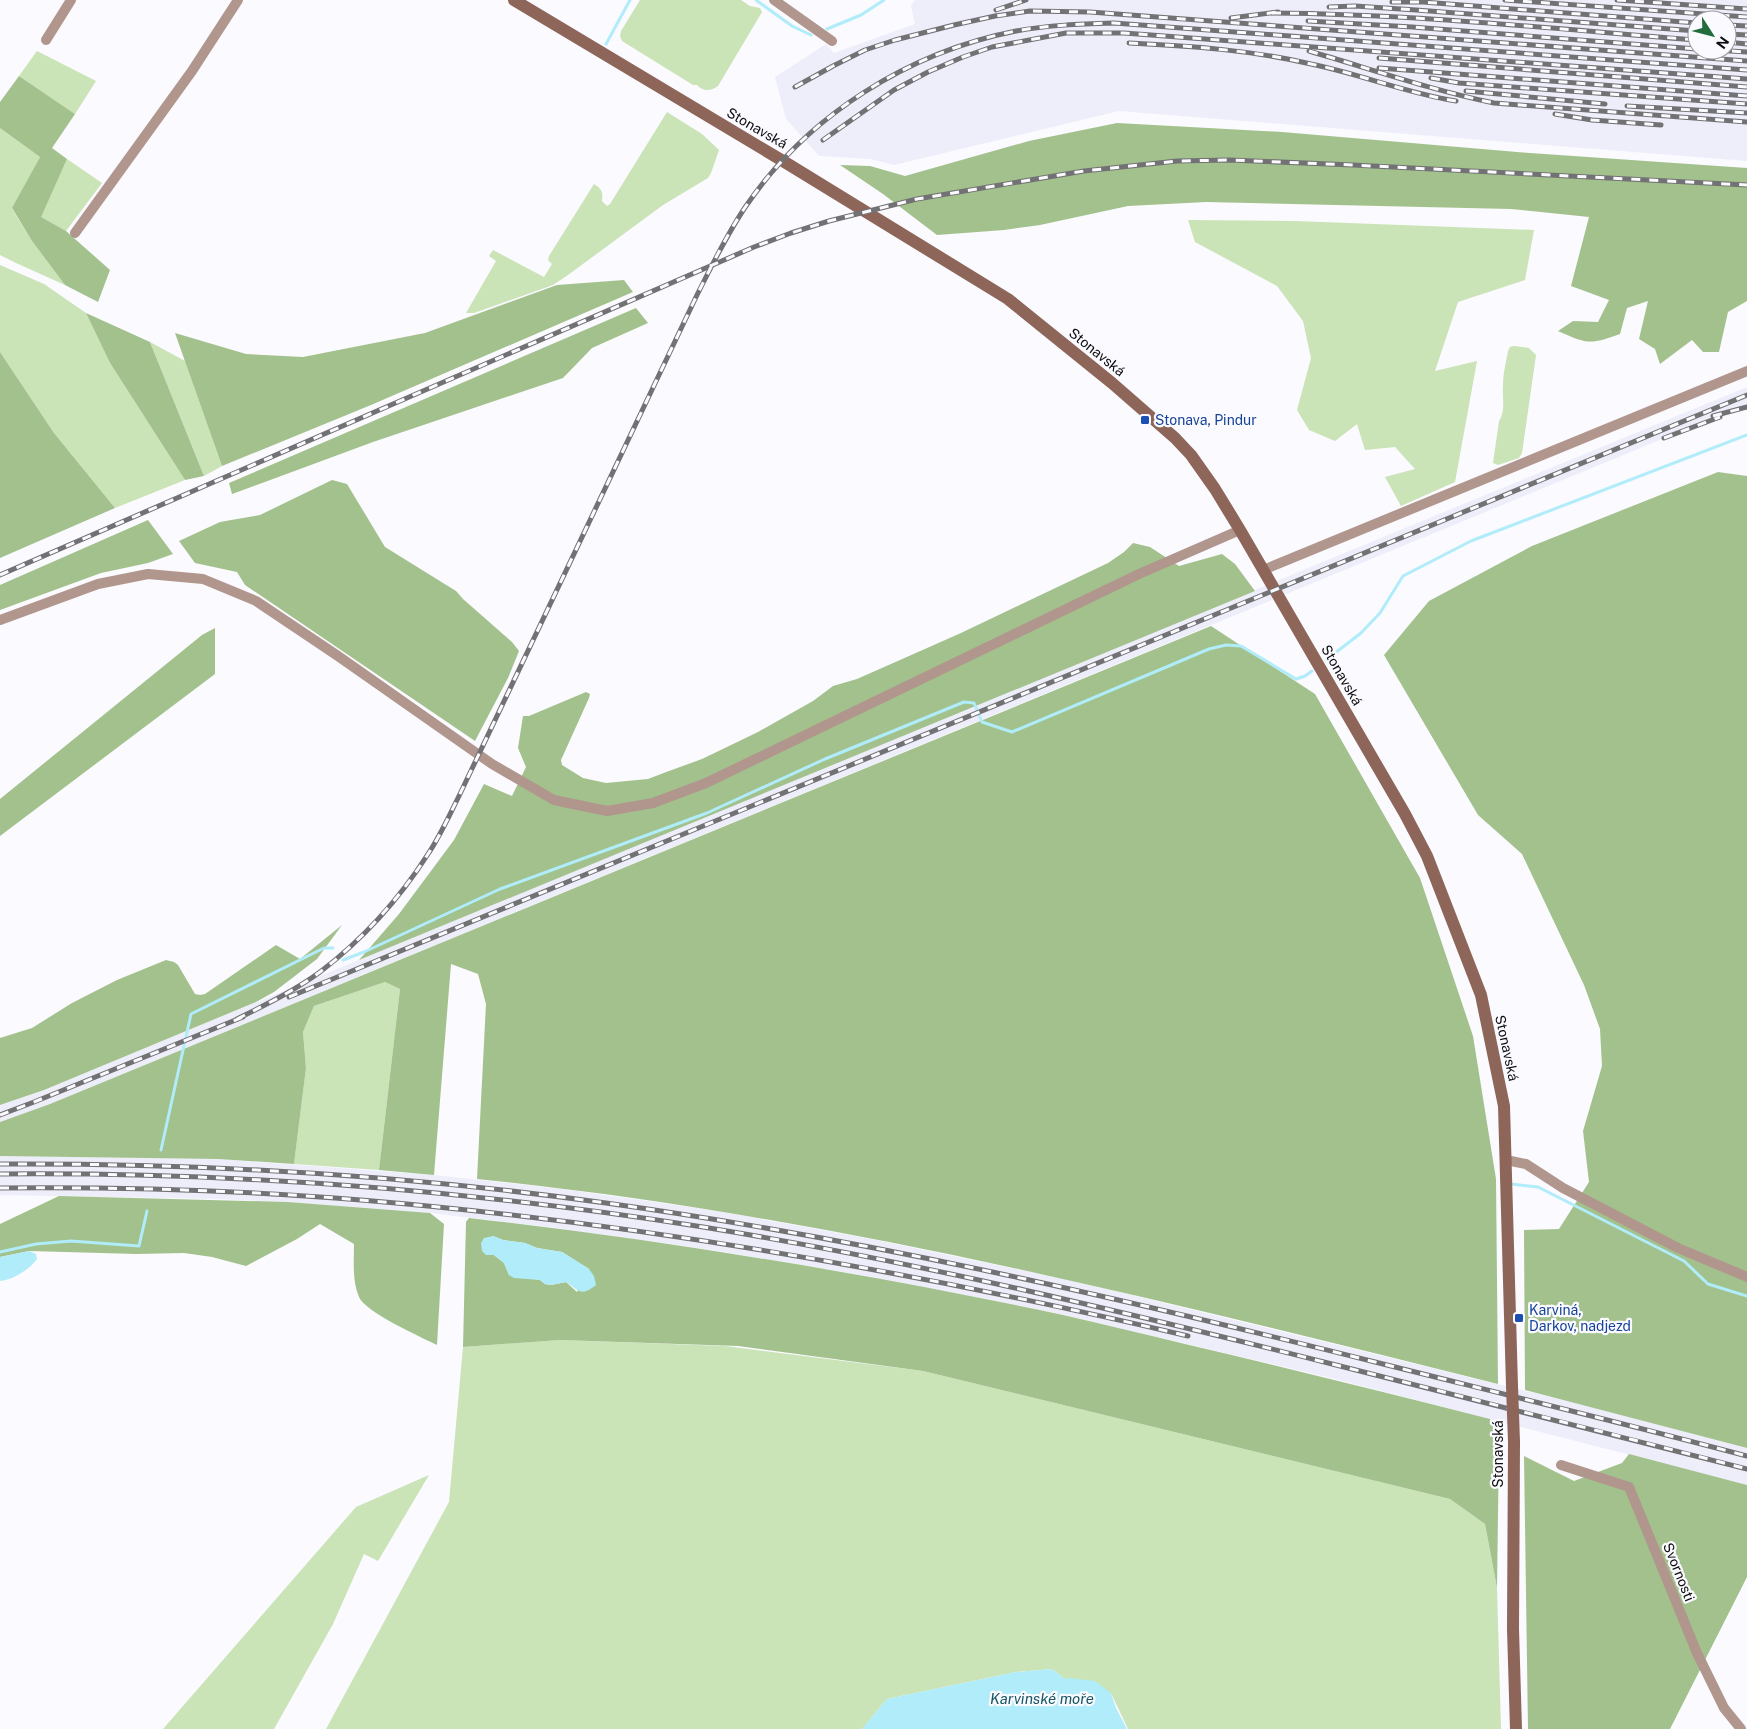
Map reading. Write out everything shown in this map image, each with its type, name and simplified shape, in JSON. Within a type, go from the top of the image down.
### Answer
[{"type":"street","points":[[46,40],[71,0]]},
{"type":"street","points":[[75,233],[192,71],[238,0]]},
{"type":"street","name":"Stonavská","points":[[514,0],[791,165],[1008,299],[1112,383],[1175,438],[1192,455],[1215,489],[1400,806],[1430,864],[1481,994],[1504,1106],[1514,1442],[1513,1629],[1516,1729]]},
{"type":"street","points":[[774,0],[832,41]]},
{"type":"street","points":[[1263,570],[1747,371]]},
{"type":"street","points":[[0,620],[98,584],[148,574],[203,579],[256,601],[492,764],[554,800],[607,811],[653,803],[706,783],[1139,574],[1240,530]]},
{"type":"street","points":[[1506,1160],[1526,1164],[1564,1188],[1670,1243],[1747,1277]]},
{"type":"street","name":"Svornosti","points":[[1561,1465],[1629,1487],[1698,1652],[1724,1708],[1741,1729]]},
{"type":"shaded area","points":[[915,0],[1747,0],[1747,161],[1119,111],[894,165],[871,159],[819,156],[786,119],[775,77],[826,44],[834,53],[915,24],[911,6]]},
{"type":"shaded area","points":[[1747,387],[1747,404],[50,1104],[0,1122],[0,1105],[44,1090]]},
{"type":"shaded area","points":[[0,1156],[218,1159],[434,1175],[562,1189],[711,1210],[861,1237],[1074,1281],[1596,1408],[1747,1448],[1747,1485],[1327,1377],[1064,1315],[855,1274],[705,1249],[430,1213],[288,1202],[0,1195]]},
{"type":"green space","points":[[640,0],[741,0],[750,6],[760,8],[762,12],[718,86],[707,90],[693,85],[622,41],[621,31]]},
{"type":"green space","points":[[37,51],[96,81],[75,114],[19,76]]},
{"type":"green space","points":[[19,76],[75,114],[52,148],[67,159],[41,217],[66,231],[110,270],[98,302],[65,285],[32,241],[12,208],[40,157],[0,128],[0,102]]},
{"type":"green space","points":[[667,112],[702,134],[719,150],[708,178],[663,205],[553,285],[474,313],[466,313],[496,261],[489,256],[493,250],[544,277],[552,264],[548,260],[549,256],[594,184],[601,191],[602,201],[607,206],[610,204]]},
{"type":"green space","points":[[1117,123],[1282,132],[1530,153],[1747,168],[1747,301],[1728,312],[1719,352],[1703,352],[1692,340],[1660,364],[1655,349],[1639,339],[1648,301],[1627,308],[1620,334],[1610,338],[1589,342],[1558,331],[1573,321],[1598,322],[1609,300],[1571,286],[1589,217],[1511,209],[1206,202],[1128,206],[1040,225],[937,235],[883,194],[840,165],[870,166],[905,176],[1029,141]]},
{"type":"green space","points":[[0,128],[40,157],[12,209],[32,241],[65,285],[0,255]]},
{"type":"green space","points":[[67,159],[102,183],[66,231],[40,217]]},
{"type":"green space","points":[[1188,220],[1295,221],[1534,230],[1525,280],[1458,302],[1435,371],[1477,361],[1455,482],[1401,506],[1385,477],[1415,469],[1395,447],[1365,450],[1357,424],[1335,441],[1309,430],[1297,410],[1311,358],[1303,321],[1277,286],[1195,242]]},
{"type":"green space","points":[[0,265],[44,284],[86,313],[110,363],[185,480],[115,508],[54,433],[0,352]]},
{"type":"green space","points":[[624,280],[633,292],[371,405],[222,466],[175,333],[246,354],[303,357],[425,333],[557,285]]},
{"type":"green space","points":[[636,308],[648,323],[592,348],[563,378],[373,442],[232,494],[229,483]]},
{"type":"green space","points":[[86,313],[150,342],[204,476],[185,480],[110,363]]},
{"type":"green space","points":[[150,342],[185,361],[222,466],[204,476]]},
{"type":"green space","points":[[1510,347],[1529,348],[1536,355],[1522,453],[1519,458],[1498,465],[1493,463],[1499,421],[1503,408],[1504,373],[1508,351]]},
{"type":"green space","points":[[0,352],[54,433],[115,508],[0,558]]},
{"type":"green space","points":[[1718,472],[1747,476],[1747,1448],[1525,1390],[1524,1230],[1559,1229],[1589,1182],[1583,1131],[1602,1066],[1600,1029],[1584,985],[1522,854],[1478,815],[1384,655],[1429,601],[1532,546]]},
{"type":"green space","points":[[332,480],[347,484],[385,547],[456,591],[512,642],[519,651],[508,678],[475,741],[245,585],[237,572],[195,563],[179,541],[220,522],[260,515]]},
{"type":"green space","points":[[148,520],[173,554],[148,563],[101,573],[0,610],[0,585]]},
{"type":"green space","points":[[1133,543],[1150,547],[1179,566],[1222,554],[1235,564],[1255,591],[359,960],[399,914],[454,840],[484,784],[512,796],[526,767],[518,748],[523,716],[529,716],[586,692],[590,694],[561,760],[562,765],[583,778],[606,783],[648,779],[702,759],[758,732],[813,701],[833,686],[857,679],[961,633],[1108,563]]},
{"type":"green space","points":[[1211,626],[1315,694],[1420,878],[1473,1036],[1496,1179],[1498,1384],[1118,1291],[863,1237],[735,1214],[606,1194],[477,1179],[486,1004],[478,974],[451,964],[434,1175],[379,1170],[400,989],[385,982],[314,1006],[303,1032],[306,1068],[294,1164],[218,1159],[0,1156],[0,1122],[50,1104]]},
{"type":"green space","points":[[215,628],[215,674],[0,836],[0,799],[202,635]]},
{"type":"green space","points":[[342,925],[317,959],[274,992],[256,1002],[44,1090],[0,1105],[0,1038],[32,1028],[72,1003],[117,980],[166,960],[178,965],[195,994],[205,994],[276,945],[300,959]]},
{"type":"green space","points":[[385,982],[400,989],[379,1170],[294,1164],[306,1068],[303,1032],[314,1006]]},
{"type":"green space","points":[[59,1196],[288,1202],[430,1213],[444,1224],[437,1345],[394,1324],[363,1303],[355,1284],[354,1244],[320,1224],[297,1239],[246,1266],[212,1257],[184,1253],[137,1254],[29,1251],[0,1257],[0,1224]]},
{"type":"green space","points":[[469,1218],[618,1237],[767,1259],[915,1285],[1063,1315],[1490,1419],[1499,1443],[1497,1588],[1485,1524],[1450,1499],[923,1371],[738,1346],[560,1340],[463,1347],[466,1222]],"holes":[[[493,1236],[503,1240],[562,1252],[589,1269],[577,1292],[566,1282],[551,1285],[545,1284],[540,1280],[509,1275],[504,1263],[494,1255]]]},
{"type":"green space","points":[[560,1340],[725,1346],[923,1371],[1450,1499],[1485,1524],[1497,1588],[1501,1729],[1128,1729],[1111,1693],[1065,1679],[1052,1669],[1016,1672],[887,1699],[862,1729],[326,1729],[449,1502],[463,1347]]},
{"type":"green space","points":[[1629,1454],[1747,1485],[1747,1577],[1670,1729],[1528,1729],[1524,1456],[1574,1481],[1622,1463]]},
{"type":"green space","points":[[429,1475],[378,1561],[364,1554],[333,1624],[274,1729],[163,1729],[356,1507]]},
{"type":"water","points":[[493,1236],[503,1240],[525,1243],[537,1248],[562,1252],[589,1269],[594,1276],[596,1285],[584,1292],[566,1282],[551,1285],[545,1284],[540,1280],[514,1278],[509,1275],[504,1263],[494,1255],[486,1255],[482,1251],[481,1243],[484,1238]]},
{"type":"water","points":[[29,1251],[36,1254],[37,1259],[34,1263],[16,1276],[0,1281],[0,1257]]},
{"type":"water","name":"Karvinské moře","points":[[1052,1669],[1065,1679],[1095,1681],[1111,1693],[1116,1708],[1127,1729],[862,1729],[887,1699],[1016,1672]]},
{"type":"waterway","points":[[606,44],[630,0]]},
{"type":"waterway","points":[[756,0],[792,26],[811,35]]},
{"type":"waterway","points":[[827,29],[861,15],[884,0]]},
{"type":"waterway","points":[[1326,660],[1361,633],[1380,613],[1403,576],[1471,541],[1747,435]]},
{"type":"waterway","points":[[343,960],[500,889],[707,813],[825,759],[964,702],[974,703],[982,722],[1012,732],[1209,649],[1226,645],[1241,646],[1296,679],[1312,671]]},
{"type":"waterway","points":[[161,1150],[191,1014],[324,948],[333,948]]},
{"type":"waterway","points":[[1511,1184],[1538,1187],[1684,1261],[1708,1284],[1747,1296]]},
{"type":"waterway","points":[[0,1252],[36,1244],[71,1241],[139,1246],[147,1211]]},
{"type":"railway","points":[[996,10],[1026,0]]},
{"type":"railway","points":[[1505,0],[1747,17]]},
{"type":"railway","points":[[1617,0],[1747,9]]},
{"type":"railway","points":[[1392,2],[1423,2],[1687,22]]},
{"type":"railway","points":[[1329,7],[1355,6],[1687,30]]},
{"type":"railway","points":[[795,87],[865,50],[895,40],[995,16],[1030,11],[1090,12],[1747,61]]},
{"type":"railway","points":[[1231,18],[1278,12]]},
{"type":"railway","points":[[1272,13],[1432,19],[1687,39]]},
{"type":"railway","points":[[1308,21],[1687,48]]},
{"type":"railway","points":[[237,1019],[300,985],[336,960],[393,902],[417,870],[436,840],[459,796],[697,295],[732,228],[771,173],[799,143],[830,116],[864,92],[937,54],[976,41],[1040,27],[1114,23],[1747,70]]},
{"type":"railway","points":[[1737,26],[1747,26]]},
{"type":"railway","points":[[823,140],[894,90],[928,72],[992,47],[1066,33],[1124,33],[1747,79]]},
{"type":"railway","points":[[1737,34],[1747,35]]},
{"type":"railway","points":[[1129,43],[1221,49],[1266,55],[1329,68],[1437,98],[1456,101]]},
{"type":"railway","points":[[1737,43],[1747,44]]},
{"type":"railway","points":[[1309,51],[1424,86],[1494,103],[1747,122]]},
{"type":"railway","points":[[1737,51],[1747,52]]},
{"type":"railway","points":[[1379,58],[1747,87]]},
{"type":"railway","points":[[1379,68],[1747,96]]},
{"type":"railway","points":[[1431,78],[1459,83],[1747,104]]},
{"type":"railway","points":[[1466,91],[1605,104]]},
{"type":"railway","points":[[1627,106],[1747,113]]},
{"type":"railway","points":[[1555,114],[1592,120],[1661,125]]},
{"type":"railway","points":[[0,575],[754,247],[829,221],[917,199],[1084,171],[1177,161],[1230,160],[1747,185]]},
{"type":"railway","points":[[289,997],[1747,395]]},
{"type":"railway","points":[[1713,416],[1747,407]]},
{"type":"railway","points":[[1664,438],[1720,417]]},
{"type":"railway","points":[[0,1115],[243,1017]]},
{"type":"railway","points":[[0,1164],[152,1166],[379,1178],[531,1193],[800,1234],[992,1272],[1184,1315],[1747,1456]]},
{"type":"railway","points":[[0,1174],[176,1176],[353,1186],[441,1193],[528,1203],[703,1227],[943,1272],[1102,1308],[1747,1469]]},
{"type":"railway","points":[[0,1188],[90,1188],[271,1194],[361,1200],[570,1222],[674,1236],[880,1271],[983,1291],[1188,1336]]},
{"type":"place","name":"Stonava, Pindur","points":[[1145,420]]},
{"type":"place","name":"Karviná, Darkov, nadjezd","points":[[1519,1318]]}]
